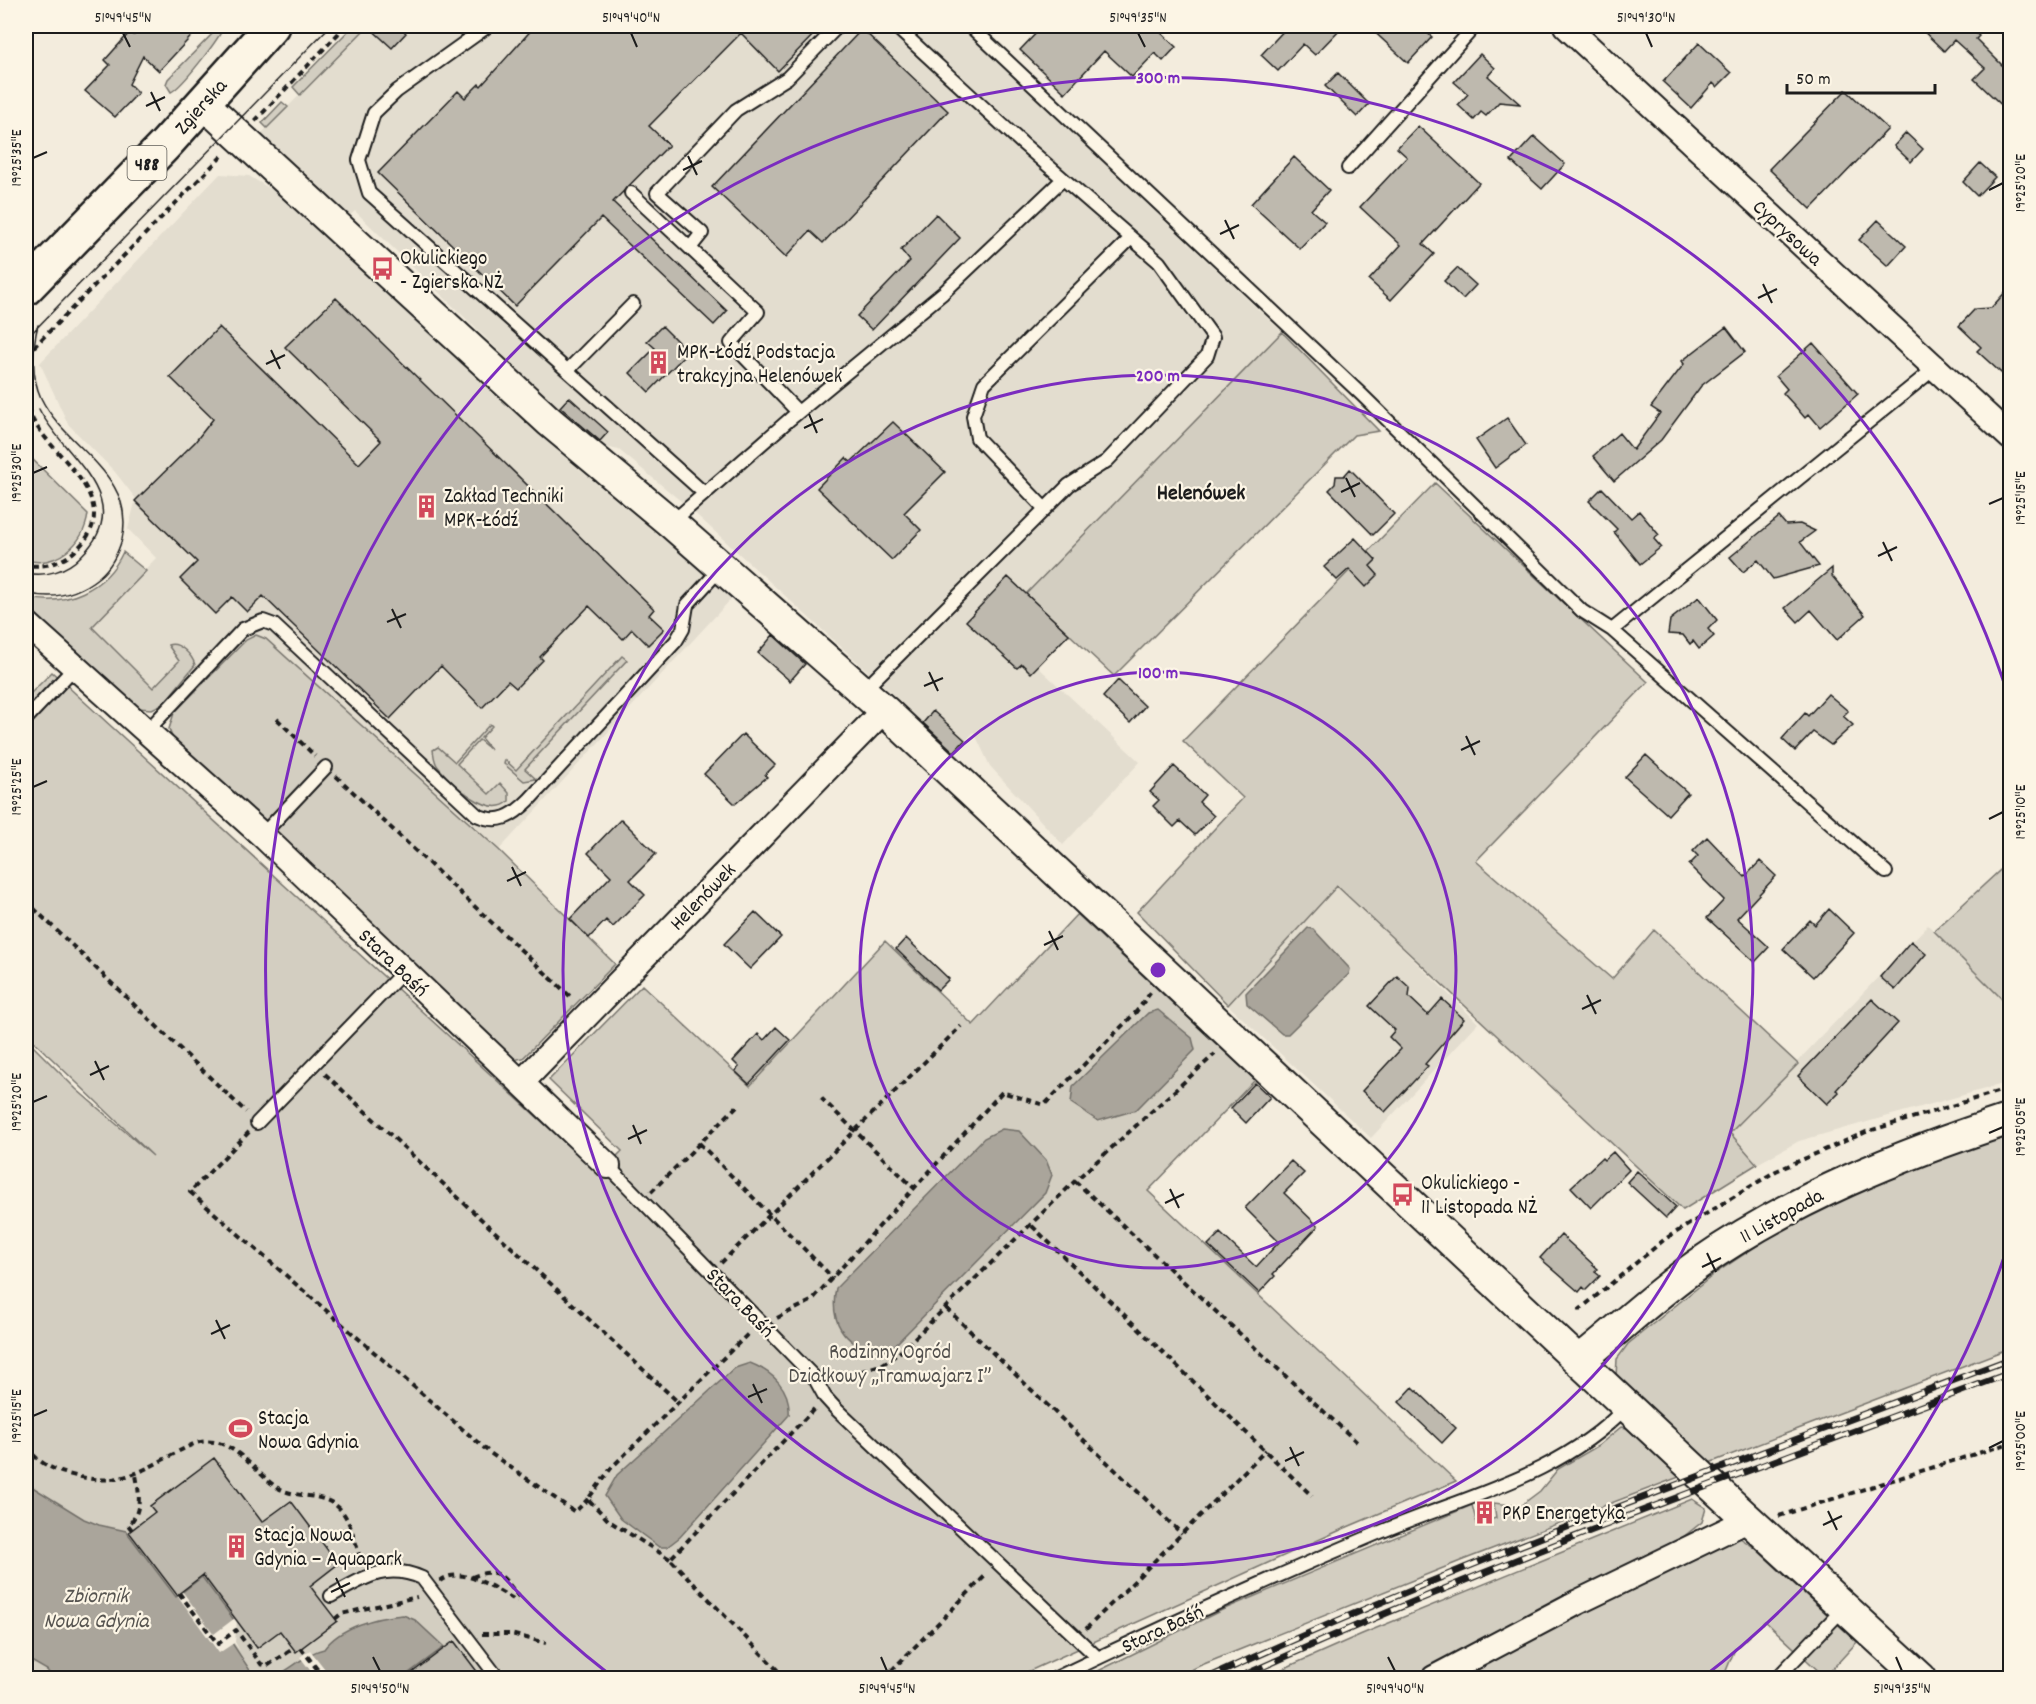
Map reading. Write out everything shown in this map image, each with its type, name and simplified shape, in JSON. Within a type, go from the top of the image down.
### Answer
[{"type":"main road","name":"Zgierska","points":[[29,279],[203,103],[272,26]]},
{"type":"street","name":"Cyprysowa","points":[[1566,26],[2010,437]]},
{"type":"street","points":[[203,103],[549,422],[723,567],[884,710],[1580,1360],[1748,1520],[1921,1678]]},
{"type":"street","name":"Stara Baśń","points":[[26,623],[262,836],[608,1166]]},
{"type":"street","name":"Helenówek","points":[[521,1083],[884,710]]},
{"type":"street","name":"11 Listopada","points":[[1580,1360],[1694,1267],[1770,1219],[1818,1193],[1871,1170],[2010,1119]]},
{"type":"street","points":[[1434,1678],[1578,1602],[1748,1520]]},
{"type":"lane","points":[[488,26],[398,92],[374,113],[358,160],[369,193],[704,493]]},
{"type":"lane","points":[[690,248],[702,233],[657,193],[735,110],[787,78],[838,26]]},
{"type":"lane","points":[[872,682],[1069,485],[1107,461],[1207,356],[1213,337],[1159,262],[895,26]]},
{"type":"lane","points":[[970,26],[1362,395],[1582,611],[1612,630],[1886,872]]},
{"type":"lane","points":[[1347,168],[1475,26]]},
{"type":"lane","points":[[671,523],[798,412],[943,293],[1063,178]]},
{"type":"lane","points":[[631,193],[758,312],[731,343],[798,412]]},
{"type":"lane","points":[[1045,509],[977,438],[973,416],[984,384],[1131,238]]},
{"type":"lane","points":[[568,370],[633,304]]},
{"type":"lane","points":[[1612,630],[1935,368]]},
{"type":"lane","points":[[147,731],[243,629],[263,621],[274,625],[477,815],[486,819],[507,818],[529,800],[676,641],[683,629],[687,605],[723,567]]},
{"type":"lane","points":[[26,719],[75,666]]},
{"type":"lane","points":[[262,836],[326,767]]},
{"type":"lane","points":[[257,1123],[404,971]]},
{"type":"lane","name":"Stara Baśń","points":[[608,1166],[814,1377],[825,1397],[1098,1658],[1263,1582],[1547,1466],[1601,1432],[1627,1405]]},
{"type":"lane","points":[[331,1596],[366,1577],[392,1570],[405,1570],[422,1578],[498,1678]]},
{"type":"lane","points":[[1777,1678],[1844,1607]]},
{"type":"lane","points":[[1056,1678],[1098,1658]]},
{"type":"path","points":[[249,127],[338,34],[342,28],[340,26]]},
{"type":"path","points":[[26,355],[227,150]]},
{"type":"path","points":[[26,398],[27,410],[45,438],[81,477],[88,490],[93,513],[84,542],[68,556],[50,564],[26,565]]},
{"type":"path","points":[[277,719],[587,1013]]},
{"type":"path","points":[[26,901],[257,1123],[190,1192],[490,1453],[575,1512],[612,1467],[761,1322],[784,1316],[811,1301],[1002,1092],[1044,1105],[1136,1012],[1155,986]]},
{"type":"path","points":[[712,1272],[961,1026]]},
{"type":"path","points":[[814,1377],[828,1382],[884,1364],[899,1353],[1032,1226],[1075,1181],[1222,1048]]},
{"type":"path","points":[[314,1064],[678,1402]]},
{"type":"path","points":[[1578,1311],[1665,1239],[1776,1171],[1866,1132],[2010,1088]]},
{"type":"path","points":[[821,1098],[914,1187]]},
{"type":"path","points":[[642,1201],[739,1104]]},
{"type":"path","points":[[699,1143],[833,1278]]},
{"type":"path","points":[[1075,1181],[1359,1444]]},
{"type":"path","points":[[1032,1226],[1312,1496]]},
{"type":"path","points":[[946,1308],[1182,1534]]},
{"type":"path","points":[[670,1559],[825,1397]]},
{"type":"path","points":[[26,1447],[46,1466],[68,1474],[101,1481],[136,1475],[196,1443],[209,1441],[227,1446],[279,1488],[294,1494],[325,1500],[339,1507],[346,1520],[366,1577]]},
{"type":"path","points":[[1748,1520],[1772,1518],[2010,1443]]},
{"type":"path","points":[[1077,1638],[1266,1450]]},
{"type":"path","points":[[132,1530],[128,1525],[136,1516],[139,1504],[136,1475]]},
{"type":"path","points":[[588,1499],[609,1521],[670,1559],[785,1678]]},
{"type":"path","points":[[884,1678],[998,1563]]},
{"type":"path","points":[[334,1619],[340,1614],[424,1596],[450,1574],[471,1577],[518,1599],[501,1574],[483,1573],[471,1577]]},
{"type":"path","points":[[179,1593],[218,1644],[236,1630],[261,1664],[267,1666],[293,1649]]},
{"type":"path","points":[[468,1639],[492,1632],[546,1642]]},
{"type":"path","points":[[301,1648],[324,1678]]},
{"type":"shaded area","points":[[368,26],[959,26],[1282,332],[1027,594],[1069,634],[1038,667],[1140,762],[1063,845],[990,766],[974,732],[951,756],[920,727],[911,711],[688,507],[619,450],[596,445],[355,211],[348,217],[260,135]]},
{"type":"shaded area","points":[[220,174],[249,176],[277,193],[562,455],[733,597],[499,850],[266,639],[216,694],[180,661],[154,690],[90,627],[156,558],[128,529],[136,499],[115,472],[68,424],[40,363]]},
{"type":"shaded area","points":[[1337,885],[1478,1023],[1371,1138],[1228,1005]]},
{"type":"shaded area","points":[[1928,925],[2010,1007],[2010,1082],[1799,1141],[1757,1164],[1729,1133]]},
{"type":"green space","points":[[220,26],[224,26],[208,51],[192,72],[171,92],[166,84],[168,79]]},
{"type":"green space","points":[[353,26],[368,26],[300,95],[293,87]]},
{"type":"green space","points":[[282,102],[288,107],[267,128],[262,123]]},
{"type":"green space","points":[[1282,332],[1379,431],[1354,435],[1114,676],[1026,594]]},
{"type":"green space","points":[[26,453],[88,514],[81,535],[75,544],[58,557],[37,562],[26,560]]},
{"type":"green space","points":[[1435,483],[1648,682],[1476,861],[1612,979],[1654,930],[1798,1064],[1730,1133],[1757,1164],[1683,1210],[1337,886],[1228,1005],[1137,912],[1243,798],[1183,741]]},
{"type":"green space","points":[[123,552],[146,571],[92,627],[153,688],[179,661],[168,645],[181,647],[195,665],[164,703],[152,709],[137,708],[26,612],[26,597],[55,600],[83,592],[95,585],[116,565]]},
{"type":"green space","points":[[256,635],[266,639],[499,850],[615,964],[523,1058],[513,1060],[174,742],[169,729],[174,713],[246,640]]},
{"type":"green space","points":[[622,656],[627,660],[525,769],[536,779],[524,781],[504,764],[505,760],[516,770]]},
{"type":"green space","name":"Rodzinny Ogród Działkowy „Tramwajarz I”","points":[[52,672],[599,1174],[622,1151],[549,1080],[642,985],[750,1086],[885,941],[973,1025],[1077,914],[1255,1080],[1148,1191],[1456,1481],[1345,1528],[1014,1678],[26,1678],[26,1039],[76,1089],[153,1156],[26,1034],[26,698]]},
{"type":"green space","points":[[490,724],[492,726],[481,738],[491,750],[479,740],[457,764],[489,794],[500,783],[509,793],[509,801],[501,806],[482,803],[461,790],[437,766],[434,759],[433,750],[438,747],[455,762]]},
{"type":"green space","points":[[2010,861],[2010,1007],[1934,931]]},
{"type":"green space","points":[[2010,1131],[2010,1348],[1704,1465],[1616,1376],[1617,1359],[1628,1344],[1717,1272],[1796,1220],[1843,1195]]},
{"type":"green space","points":[[1621,1427],[1627,1428],[1679,1477],[1463,1560],[1199,1666],[1176,1678],[1084,1678],[1222,1610],[1472,1505],[1477,1524],[1496,1518],[1494,1503],[1520,1506],[1540,1491],[1558,1469],[1598,1446]]},
{"type":"green space","points":[[1692,1499],[1706,1508],[1702,1522],[1677,1542],[1671,1565],[1740,1538],[1755,1548],[1857,1642],[1825,1677],[1765,1621],[1735,1649],[1723,1678],[1262,1678],[1362,1634]]},
{"type":"water","points":[[1308,928],[1313,929],[1350,969],[1349,974],[1288,1034],[1282,1034],[1247,1004],[1246,993]]},
{"type":"water","points":[[1158,1010],[1192,1038],[1195,1050],[1136,1110],[1098,1121],[1071,1103],[1073,1086],[1148,1013]]},
{"type":"water","points":[[1002,1129],[1019,1131],[1046,1160],[1052,1175],[1045,1193],[892,1348],[876,1354],[855,1343],[847,1337],[837,1321],[834,1300],[836,1288],[984,1138]]},
{"type":"water","points":[[750,1363],[766,1371],[784,1389],[789,1415],[680,1537],[667,1547],[659,1547],[621,1519],[605,1496],[617,1475],[735,1368]]},
{"type":"water","name":"Zbiornik Nowa Gdynia","points":[[26,1483],[84,1519],[126,1531],[176,1597],[202,1577],[234,1620],[232,1643],[251,1672],[261,1678],[53,1678],[47,1670],[26,1658]]},
{"type":"water","points":[[403,1615],[415,1620],[444,1647],[402,1678],[268,1678],[276,1676],[324,1649],[339,1635],[359,1624]]},
{"type":"pier","points":[[182,1591],[214,1634],[235,1618],[237,1621],[235,1642],[240,1651],[234,1643],[219,1653],[177,1595]]},
{"type":"pier","points":[[310,1650],[332,1678],[316,1678],[300,1657]]},
{"type":"building","points":[[143,26],[201,26],[159,71],[143,56],[129,84],[138,93],[115,117],[85,91],[110,65],[105,60],[130,32],[134,35]]},
{"type":"building","points":[[368,26],[398,26],[406,33],[392,48]]},
{"type":"building","points":[[535,26],[822,26],[778,71],[741,33],[649,126],[669,145],[613,202],[727,311],[714,325],[601,218],[515,306],[378,173],[458,91],[465,98],[479,84],[481,86]]},
{"type":"building","points":[[1043,26],[1154,26],[1176,47],[1163,61],[1155,53],[1132,77],[1104,51],[1065,93],[1020,50]]},
{"type":"building","points":[[1288,26],[1343,26],[1315,55],[1303,44],[1278,71],[1261,55]]},
{"type":"building","points":[[1368,26],[1419,26],[1432,37],[1408,63]]},
{"type":"building","points":[[1918,26],[1968,26],[1979,36],[1976,39],[2010,73],[2010,113],[1974,79],[1985,68],[1954,40],[1944,51]]},
{"type":"building","points":[[862,29],[948,111],[823,243],[810,231],[786,257],[712,187]]},
{"type":"building","points":[[1699,43],[1731,73],[1717,87],[1713,83],[1691,108],[1663,82]]},
{"type":"building","points":[[1480,54],[1495,68],[1488,76],[1520,104],[1499,102],[1486,116],[1481,112],[1474,120],[1458,105],[1468,94],[1454,82]]},
{"type":"building","points":[[1338,73],[1369,104],[1357,117],[1325,86]]},
{"type":"building","points":[[1846,90],[1888,129],[1811,209],[1769,169]]},
{"type":"building","points":[[1418,126],[1479,183],[1423,244],[1434,254],[1391,300],[1369,280],[1401,245],[1360,207],[1407,157],[1397,148]]},
{"type":"building","points":[[1906,133],[1923,149],[1911,162],[1894,146]]},
{"type":"building","points":[[1534,136],[1565,164],[1542,189],[1511,161]]},
{"type":"building","points":[[1294,157],[1329,190],[1311,210],[1325,222],[1300,249],[1251,204]]},
{"type":"building","points":[[1980,163],[1995,177],[1977,196],[1963,182]]},
{"type":"building","points":[[936,214],[960,238],[872,330],[857,316],[910,261],[901,250]]},
{"type":"building","points":[[1878,220],[1906,246],[1888,266],[1859,240]]},
{"type":"building","points":[[1457,268],[1476,285],[1463,299],[1444,281]]},
{"type":"building","points":[[2010,287],[2010,381],[1977,351],[1981,347],[1959,326],[1975,309],[1991,308]]},
{"type":"building","name":"Zakład Techniki MPK-Łódź","points":[[336,298],[654,609],[649,615],[664,629],[648,645],[632,629],[623,639],[589,606],[540,657],[543,660],[516,688],[508,681],[482,708],[441,666],[390,719],[263,596],[247,612],[232,597],[215,614],[180,579],[197,562],[135,501],[195,442],[213,419],[170,377],[219,327],[359,464],[381,441],[285,347]]},
{"type":"building","name":"MPK-Łódź Podstacja trakcyjna Helenówek","points":[[662,326],[688,352],[649,392],[630,373],[655,348],[647,341]]},
{"type":"building","points":[[1726,327],[1745,352],[1701,386],[1661,440],[1614,481],[1593,456],[1619,433],[1633,450],[1660,413],[1651,407],[1684,364],[1682,361]]},
{"type":"building","points":[[1813,343],[1858,394],[1820,427],[1809,414],[1805,418],[1783,393],[1787,389],[1776,376]]},
{"type":"building","points":[[569,397],[608,432],[600,441],[560,407]]},
{"type":"building","points":[[1507,418],[1526,445],[1495,468],[1476,440]]},
{"type":"building","points":[[893,422],[945,472],[904,513],[921,530],[892,560],[817,488],[846,458],[851,462]]},
{"type":"building","points":[[1350,469],[1394,514],[1373,535],[1329,490],[1335,484],[1336,476],[1344,476]]},
{"type":"building","points":[[1602,488],[1631,518],[1639,511],[1659,535],[1654,539],[1661,547],[1640,564],[1614,532],[1617,529],[1589,501]]},
{"type":"building","points":[[1779,517],[1786,525],[1800,524],[1815,531],[1800,542],[1819,566],[1773,579],[1758,560],[1743,572],[1730,557]]},
{"type":"building","points":[[1355,538],[1376,560],[1370,566],[1378,575],[1366,587],[1349,569],[1337,580],[1324,567]]},
{"type":"building","points":[[1832,568],[1832,576],[1865,615],[1837,640],[1811,610],[1798,622],[1785,608]]},
{"type":"building","points":[[1008,577],[1069,634],[1031,673],[1022,664],[1017,668],[966,621]]},
{"type":"building","points":[[1699,597],[1717,620],[1708,629],[1714,636],[1699,649],[1693,641],[1690,644],[1683,635],[1668,634],[1670,620]]},
{"type":"building","points":[[773,635],[805,664],[790,681],[758,653]]},
{"type":"building","points":[[1118,680],[1145,706],[1130,723],[1103,697]]},
{"type":"building","points":[[1828,694],[1848,711],[1843,716],[1853,725],[1831,745],[1813,732],[1795,751],[1782,739],[1805,713],[1808,716]]},
{"type":"building","points":[[933,711],[965,740],[954,752],[923,723]]},
{"type":"building","points":[[743,734],[775,765],[765,775],[767,777],[735,804],[704,774]]},
{"type":"building","points":[[1646,755],[1688,793],[1668,815],[1625,777]]},
{"type":"building","points":[[1174,766],[1205,795],[1199,802],[1214,816],[1195,835],[1180,821],[1174,827],[1153,806],[1159,800],[1150,792]]},
{"type":"building","points":[[621,819],[656,854],[630,880],[645,895],[613,927],[606,920],[589,938],[570,919],[611,876],[588,853]]},
{"type":"building","points":[[1707,837],[1745,877],[1760,861],[1776,876],[1737,918],[1769,947],[1755,962],[1707,918],[1724,900],[1689,865],[1698,856],[1693,851]]},
{"type":"building","points":[[1829,909],[1854,933],[1813,977],[1783,949],[1810,920],[1815,925]]},
{"type":"building","points":[[755,912],[781,937],[750,969],[724,944]]},
{"type":"building","points":[[906,938],[949,979],[938,990],[896,949]]},
{"type":"building","points":[[1911,941],[1926,954],[1895,990],[1880,977]]},
{"type":"building","points":[[1397,976],[1410,988],[1409,997],[1428,1015],[1442,999],[1464,1019],[1425,1064],[1428,1066],[1385,1112],[1362,1091],[1401,1049],[1389,1037],[1395,1030],[1369,1006]]},
{"type":"building","points":[[1872,999],[1898,1023],[1836,1090],[1839,1092],[1827,1104],[1798,1076]]},
{"type":"building","points":[[776,1027],[790,1040],[749,1084],[735,1071],[739,1067],[733,1061],[758,1034],[764,1040]]},
{"type":"building","points":[[1255,1083],[1270,1097],[1246,1123],[1231,1108]]},
{"type":"building","points":[[1613,1152],[1629,1170],[1591,1208],[1571,1187],[1602,1158],[1604,1160]]},
{"type":"building","points":[[1291,1161],[1304,1173],[1284,1193],[1318,1226],[1273,1274],[1275,1276],[1259,1293],[1208,1245],[1220,1233],[1256,1267],[1279,1242],[1245,1208]]},
{"type":"building","points":[[1637,1171],[1676,1207],[1666,1218],[1627,1182]]},
{"type":"building","points":[[1561,1235],[1598,1269],[1595,1272],[1600,1276],[1586,1290],[1583,1287],[1579,1292],[1540,1258]]},
{"type":"building","points":[[1413,1387],[1456,1428],[1442,1443],[1399,1402]]},
{"type":"building","name":"Stacja Nowa Gdynia – Aquapark","points":[[214,1458],[262,1522],[291,1501],[338,1564],[310,1586],[337,1621],[296,1652],[280,1631],[257,1648],[203,1575],[177,1595],[129,1532],[155,1512],[150,1506]]},
{"type":"building","points":[[454,1641],[482,1678],[405,1678]]},
{"type":"tram line","points":[[26,339],[330,26]]},
{"type":"tram line","points":[[26,593],[55,596],[73,592],[99,577],[110,565],[118,550],[122,539],[124,516],[119,497],[109,479],[52,416],[41,398],[35,381],[34,362],[38,325]]},
{"type":"tram line","points":[[26,573],[56,572],[69,566],[81,556],[97,535],[103,516],[100,497],[91,479],[39,409]]},
{"type":"railway","points":[[1208,1678],[1506,1551],[2010,1359]]},
{"type":"railway","points":[[1238,1678],[1429,1595],[1621,1519],[2010,1373]]},
{"type":"place","name":"Okulickiego - Zgierska NŻ","points":[[382,269]]},
{"type":"place","name":"MPK-Łódź Podstacja trakcyjna Helenówek","points":[[659,363]]},
{"type":"place","name":"Zakład Techniki MPK-Łódź","points":[[426,507]]},
{"type":"place","name":"Okulickiego - 11 Listopada NŻ","points":[[1403,1194]]},
{"type":"place","name":"Stacja Nowa Gdynia","points":[[240,1429]]},
{"type":"place","name":"PKP Energetyka","points":[[1484,1512]]},
{"type":"place","name":"Stacja Nowa Gdynia – Aquapark","points":[[236,1546]]},
{"type":"district","name":"Helenówek","points":[[1201,491]]}]
